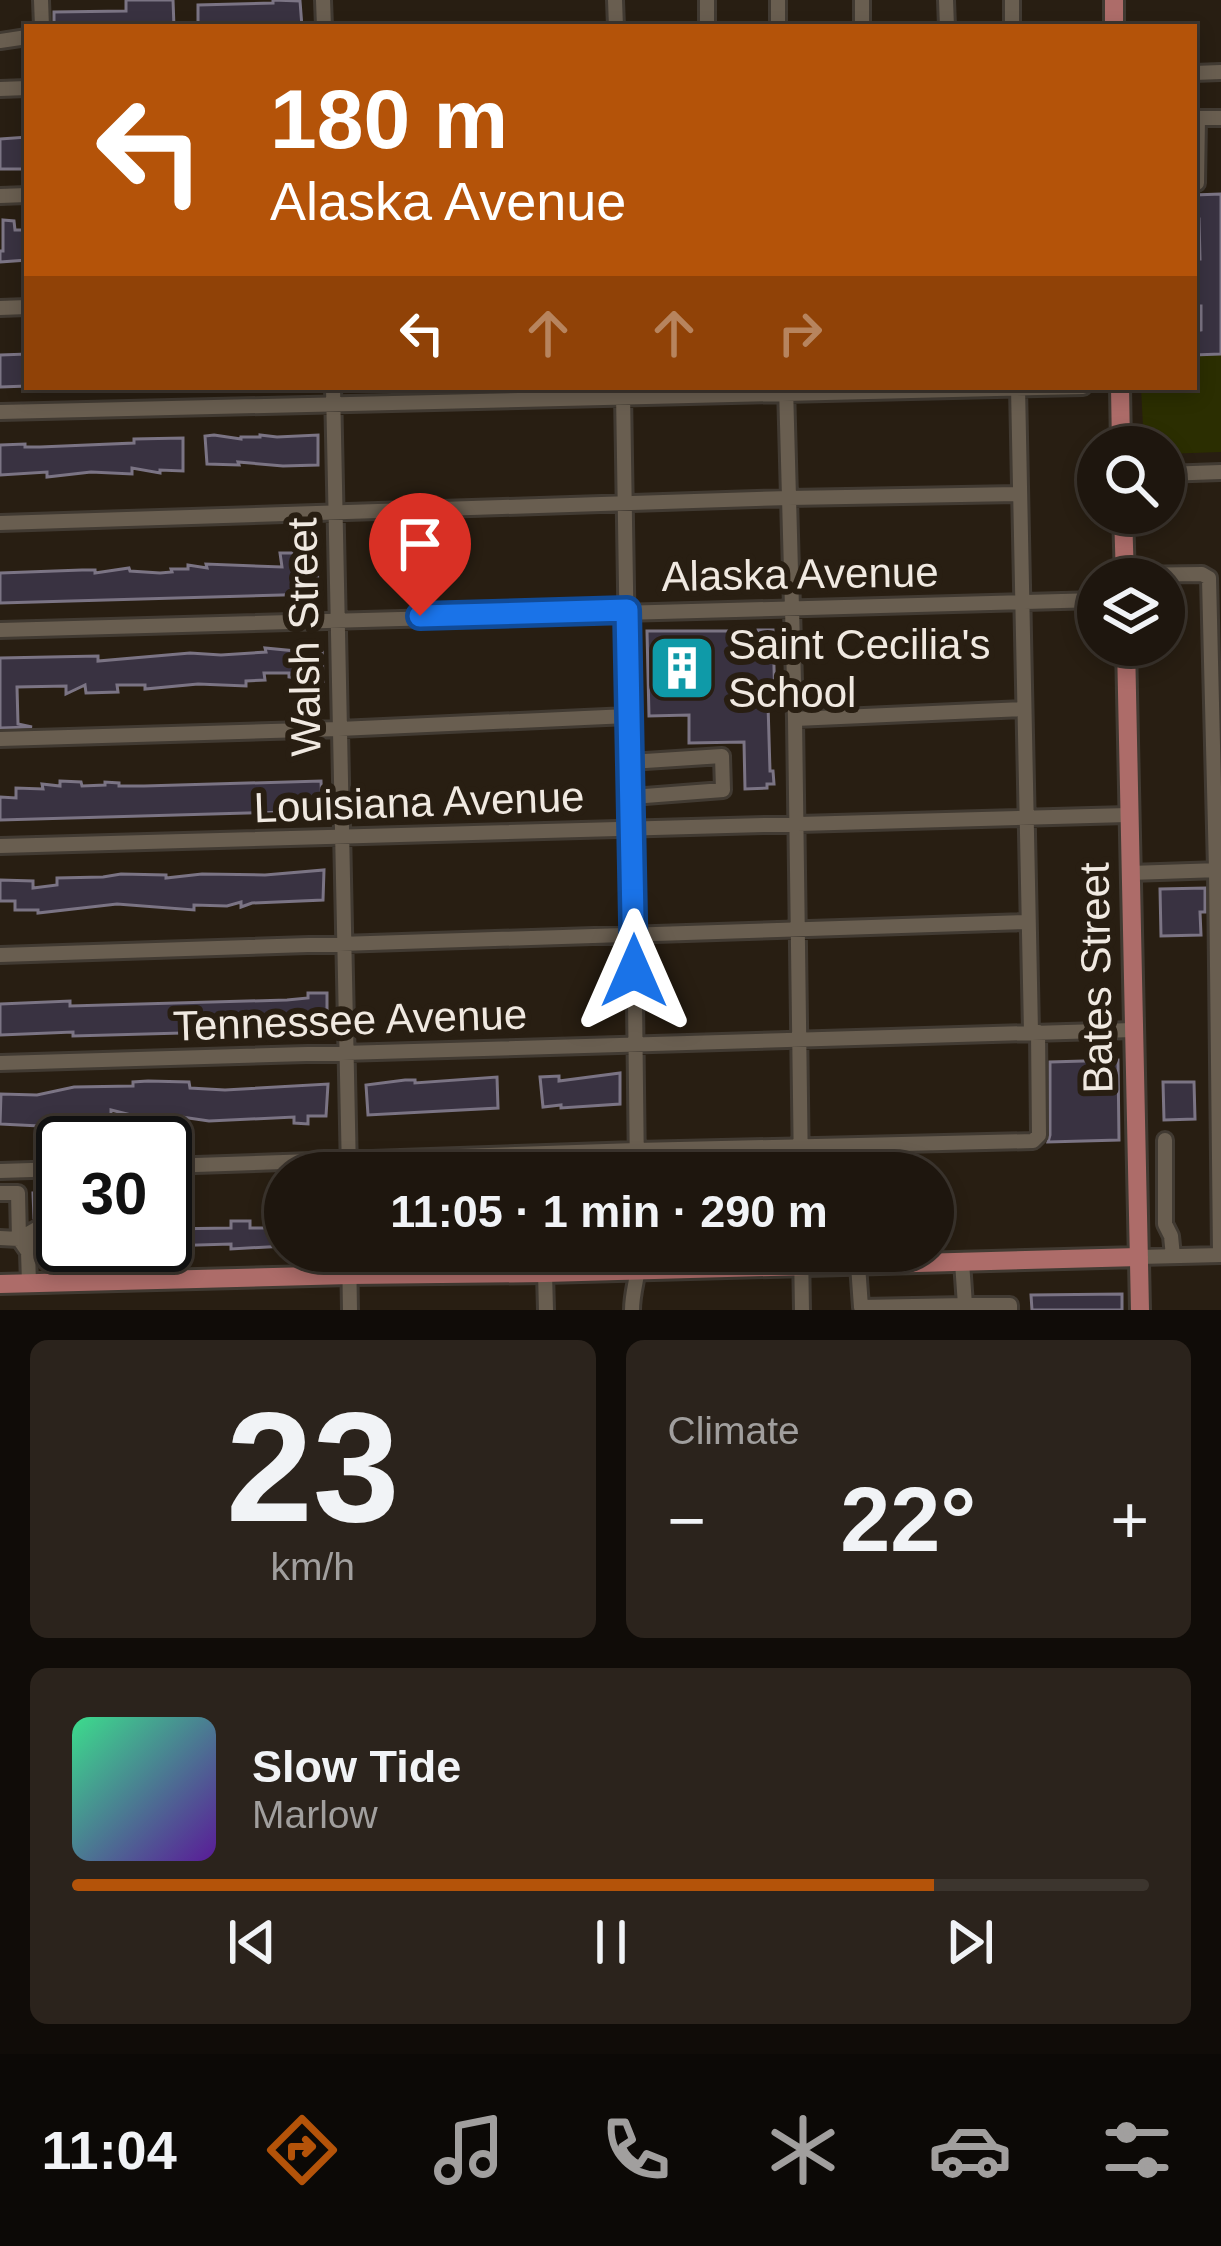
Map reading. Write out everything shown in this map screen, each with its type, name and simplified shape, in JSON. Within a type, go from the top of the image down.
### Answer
[{"type":"main road","points":[[1120,390],[1121,426]]},
{"type":"main road","name":"Bates Street","points":[[1126,666],[1140,1310]]},
{"type":"main road","points":[[954,1262],[1139,1257]]},
{"type":"main road","points":[[0,1284],[553,1272]]},
{"type":"street","name":"Walsh Street","points":[[333,390],[349,1152]]},
{"type":"street","points":[[0,412],[786,390],[801,1152]]},
{"type":"street","points":[[600,1152],[1033,1142],[1040,1135],[1027,922],[1018,390]]},
{"type":"street","points":[[623,391],[636,1150]]},
{"type":"street","points":[[1185,473],[1221,472]]},
{"type":"street","points":[[0,523],[1020,494]]},
{"type":"street","points":[[1139,1257],[1220,1255],[1218,870],[1209,578],[1185,575]]},
{"type":"street","name":"Alaska Avenue","points":[[0,629],[1077,601]]},
{"type":"street","points":[[795,718],[1024,709]]},
{"type":"street","points":[[0,739],[628,716]]},
{"type":"street","points":[[630,762],[722,756],[723,790],[632,796]]},
{"type":"street","name":"Louisiana Avenue","points":[[0,846],[1128,815]]},
{"type":"street","points":[[1130,873],[1218,870]]},
{"type":"street","points":[[0,956],[1027,922]]},
{"type":"street","name":"Tennessee Avenue","points":[[0,1063],[1133,1030]]},
{"type":"street","points":[[1165,1140],[1165,1224],[1173,1256]]},
{"type":"street","points":[[192,1166],[264,1166]]},
{"type":"street","points":[[18,1170],[29,1283]]},
{"type":"street","points":[[0,1171],[36,1170]]},
{"type":"street","points":[[0,1193],[18,1193]]},
{"type":"street","points":[[24,1246],[36,1231]]},
{"type":"street","points":[[0,1238],[24,1246],[36,1240]]},
{"type":"street","points":[[962,1262],[965,1305]]},
{"type":"street","points":[[69,1272],[71,1282]]},
{"type":"street","points":[[632,1310],[637,1272]]},
{"type":"street","points":[[801,1272],[802,1310]]},
{"type":"street","points":[[858,1272],[861,1308],[1010,1305],[1010,1310]]},
{"type":"street","points":[[545,1273],[546,1310]]},
{"type":"street","points":[[349,1275],[350,1310]]},
{"type":"green space","points":[[1221,354],[1221,452],[1185,453],[1185,426],[1143,426],[1141,390],[1197,390],[1197,355]]},
{"type":"building","points":[[126,0],[173,0],[174,24],[54,24],[54,12],[126,11]]},
{"type":"building","points":[[300,1],[302,24],[198,24],[198,5]]},
{"type":"building","points":[[24,137],[24,169],[0,169],[0,139]]},
{"type":"building","points":[[1221,194],[1221,354],[1197,355],[1201,306],[1197,306],[1197,195]]},
{"type":"building","points":[[3,220],[14,221],[15,230],[24,230],[24,260],[0,262]]},
{"type":"building","points":[[24,354],[24,386],[0,387],[0,355]]},
{"type":"building","points":[[318,435],[318,465],[207,464],[205,436],[241,439]]},
{"type":"building","points":[[183,438],[183,471],[132,468],[132,474],[0,475],[0,445]]},
{"type":"building","points":[[300,548],[317,552],[318,594],[0,603],[0,573],[95,573],[129,568],[160,573],[188,569],[188,565],[207,568],[206,564],[282,567],[280,553],[300,553]]},
{"type":"building","points":[[758,630],[773,630],[775,704],[768,704],[774,784],[745,789],[744,742],[689,743],[689,715],[649,716],[647,631],[735,631],[735,636],[758,635]]},
{"type":"building","points":[[322,644],[323,681],[264,673],[265,680],[246,681],[246,686],[145,689],[145,685],[117,685],[118,692],[86,693],[85,685],[66,694],[66,686],[17,687],[18,724],[32,727],[0,728],[0,658],[98,656],[98,661],[266,652],[265,648],[307,652],[307,646]]},
{"type":"building","points":[[60,781],[81,782],[82,786],[105,782],[144,786],[321,781],[322,807],[321,811],[0,820],[0,797],[16,798],[16,788],[43,789],[42,784],[60,786]]},
{"type":"building","points":[[324,870],[323,900],[241,907],[241,902],[194,905],[194,910],[117,904],[38,913],[15,910],[15,901],[0,901],[0,880],[33,881],[33,888],[57,885],[57,878],[121,874],[166,878]]},
{"type":"building","points":[[1205,888],[1201,935],[1161,936],[1160,889]]},
{"type":"building","points":[[308,993],[327,993],[327,1029],[0,1035],[0,1004],[287,1000],[308,998]]},
{"type":"building","points":[[1118,1060],[1119,1140],[1048,1142],[1050,1062]]},
{"type":"building","points":[[620,1073],[620,1104],[543,1107],[540,1077],[559,1076],[559,1081]]},
{"type":"building","points":[[497,1077],[498,1108],[368,1115],[366,1085]]},
{"type":"building","points":[[133,1082],[189,1082],[190,1088],[225,1090],[328,1084],[326,1116],[308,1116],[308,1124],[294,1123],[294,1117],[209,1121],[111,1110],[111,1115],[101,1116],[36,1116],[36,1126],[0,1124],[1,1094],[37,1095],[74,1087],[133,1086]]},
{"type":"building","points":[[1163,1082],[1194,1082],[1195,1119],[1164,1120]]},
{"type":"building","points":[[231,1221],[250,1221],[250,1228],[264,1228],[264,1247],[192,1245],[192,1229],[231,1228]]},
{"type":"building","points":[[1122,1294],[1122,1310],[1032,1310],[1031,1295]]},
{"type":"place","name":"Saint Cecilia's School","points":[[682,668]]},
{"type":"route","points":[[420,616],[627,610],[634,971]]}]
